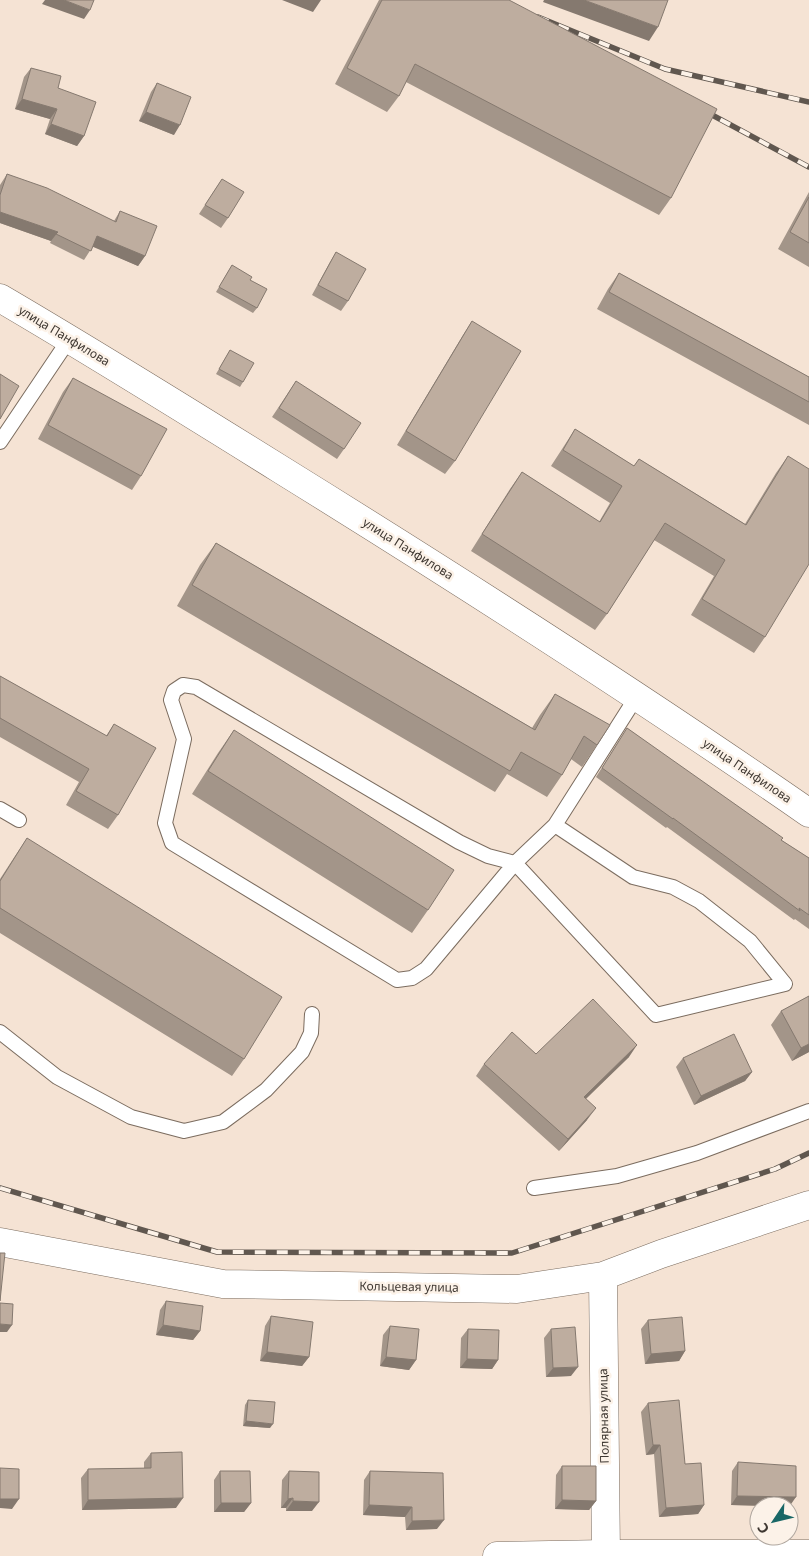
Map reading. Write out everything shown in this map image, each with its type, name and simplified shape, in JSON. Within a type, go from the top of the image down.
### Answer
[{"type":"main road","name":"улица Панфилова","points":[[0,298],[70,338],[391,538],[637,696],[809,813]]},
{"type":"main road","name":"Кольцевая улица","points":[[0,1242],[224,1284],[517,1289],[603,1276],[661,1254],[809,1205]]},
{"type":"main road","name":"Полярная улица","points":[[603,1276],[606,1555]]},
{"type":"main road","points":[[497,1556],[809,1554]]},
{"type":"lane","points":[[0,442],[70,338]]},
{"type":"lane","points":[[555,825],[633,876],[673,887],[699,901],[750,941],[785,984],[656,1015],[515,863],[488,856],[459,842],[196,687],[182,685],[174,691],[171,700],[184,739],[165,822],[172,843],[397,980],[412,978],[426,969],[515,863],[555,825],[637,696]]},
{"type":"lane","points":[[0,809],[19,820]]},
{"type":"lane","points":[[0,1032],[57,1077],[130,1117],[184,1131],[223,1122],[266,1090],[302,1052],[311,1033],[312,1014]]},
{"type":"lane","points":[[534,1188],[617,1176],[697,1152],[809,1111]]},
{"type":"building","points":[[64,0],[94,0],[90,10]]},
{"type":"building","points":[[382,0],[509,0],[717,109],[671,198],[415,64],[399,96],[347,68]]},
{"type":"building","points":[[584,0],[668,0],[658,27]]},
{"type":"building","points":[[31,68],[61,76],[58,88],[96,102],[84,136],[51,124],[57,109],[22,99]]},
{"type":"building","points":[[157,83],[191,97],[180,125],[146,112]]},
{"type":"building","points":[[7,174],[47,188],[116,222],[120,211],[157,226],[145,256],[97,236],[91,251],[56,234],[58,232],[0,212],[0,195]]},
{"type":"building","points":[[222,179],[244,192],[228,218],[205,205]]},
{"type":"building","points":[[809,197],[809,243],[790,232]]},
{"type":"building","points":[[336,252],[366,269],[348,301],[318,285]]},
{"type":"building","points":[[232,265],[252,277],[250,280],[267,289],[257,308],[219,287]]},
{"type":"building","points":[[619,273],[809,377],[809,402],[609,292]]},
{"type":"building","points":[[472,321],[521,351],[455,461],[406,431]]},
{"type":"building","points":[[230,350],[254,363],[243,382],[219,369]]},
{"type":"building","points":[[0,374],[19,386],[0,419]]},
{"type":"building","points":[[73,378],[167,429],[141,476],[48,425]]},
{"type":"building","points":[[296,381],[361,423],[344,449],[279,408]]},
{"type":"building","points":[[575,429],[634,466],[639,459],[746,525],[788,456],[809,469],[809,564],[765,637],[702,599],[725,560],[665,523],[607,614],[482,534],[522,472],[600,522],[622,486],[563,450]]},
{"type":"building","points":[[216,543],[535,730],[555,694],[610,725],[597,745],[584,736],[562,775],[521,752],[510,771],[192,585]]},
{"type":"building","points":[[0,676],[107,736],[114,724],[156,748],[118,815],[76,791],[89,769],[0,718]]},
{"type":"building","points":[[627,728],[783,838],[781,840],[809,858],[809,915],[799,908],[800,911],[602,768]]},
{"type":"building","points":[[234,730],[454,870],[428,910],[208,771]]},
{"type":"building","points":[[27,838],[282,997],[244,1059],[0,908],[0,881]]},
{"type":"building","points":[[809,996],[809,1044],[801,1048],[781,1011]]},
{"type":"building","points":[[593,999],[637,1045],[584,1097],[596,1108],[568,1139],[484,1064],[512,1032],[536,1054]]},
{"type":"building","points":[[734,1034],[752,1072],[701,1096],[683,1058]]},
{"type":"building","points":[[0,1253],[5,1253],[0,1301]]},
{"type":"building","points":[[166,1301],[203,1306],[200,1331],[163,1325]]},
{"type":"building","points":[[0,1303],[13,1304],[12,1325],[0,1324]]},
{"type":"building","points":[[271,1316],[313,1322],[309,1357],[267,1352]]},
{"type":"building","points":[[682,1317],[685,1351],[651,1354],[648,1320]]},
{"type":"building","points":[[390,1326],[419,1329],[416,1360],[386,1357]]},
{"type":"building","points":[[575,1327],[578,1367],[553,1368],[551,1329]]},
{"type":"building","points":[[468,1329],[499,1330],[498,1360],[467,1359]]},
{"type":"building","points":[[248,1400],[275,1402],[273,1424],[246,1421]]},
{"type":"building","points":[[679,1400],[685,1464],[701,1463],[704,1505],[666,1508],[660,1445],[653,1445],[648,1403]]},
{"type":"building","points":[[182,1452],[183,1498],[88,1500],[88,1469],[151,1468],[151,1453]]},
{"type":"building","points":[[738,1462],[796,1466],[796,1496],[737,1496]]},
{"type":"building","points":[[562,1466],[596,1466],[596,1501],[562,1500]]},
{"type":"building","points":[[0,1468],[19,1469],[19,1499],[0,1499]]},
{"type":"building","points":[[220,1471],[250,1471],[251,1503],[221,1503]]},
{"type":"building","points":[[289,1471],[319,1472],[319,1502],[293,1501],[293,1498],[288,1499]]},
{"type":"building","points":[[370,1471],[443,1473],[444,1520],[412,1521],[412,1507],[369,1505]]},
{"type":"railway","points":[[538,17],[665,69],[809,102]]},
{"type":"railway","points":[[701,109],[809,167]]},
{"type":"railway","points":[[0,1188],[217,1252],[512,1253],[775,1169],[809,1153]]}]
